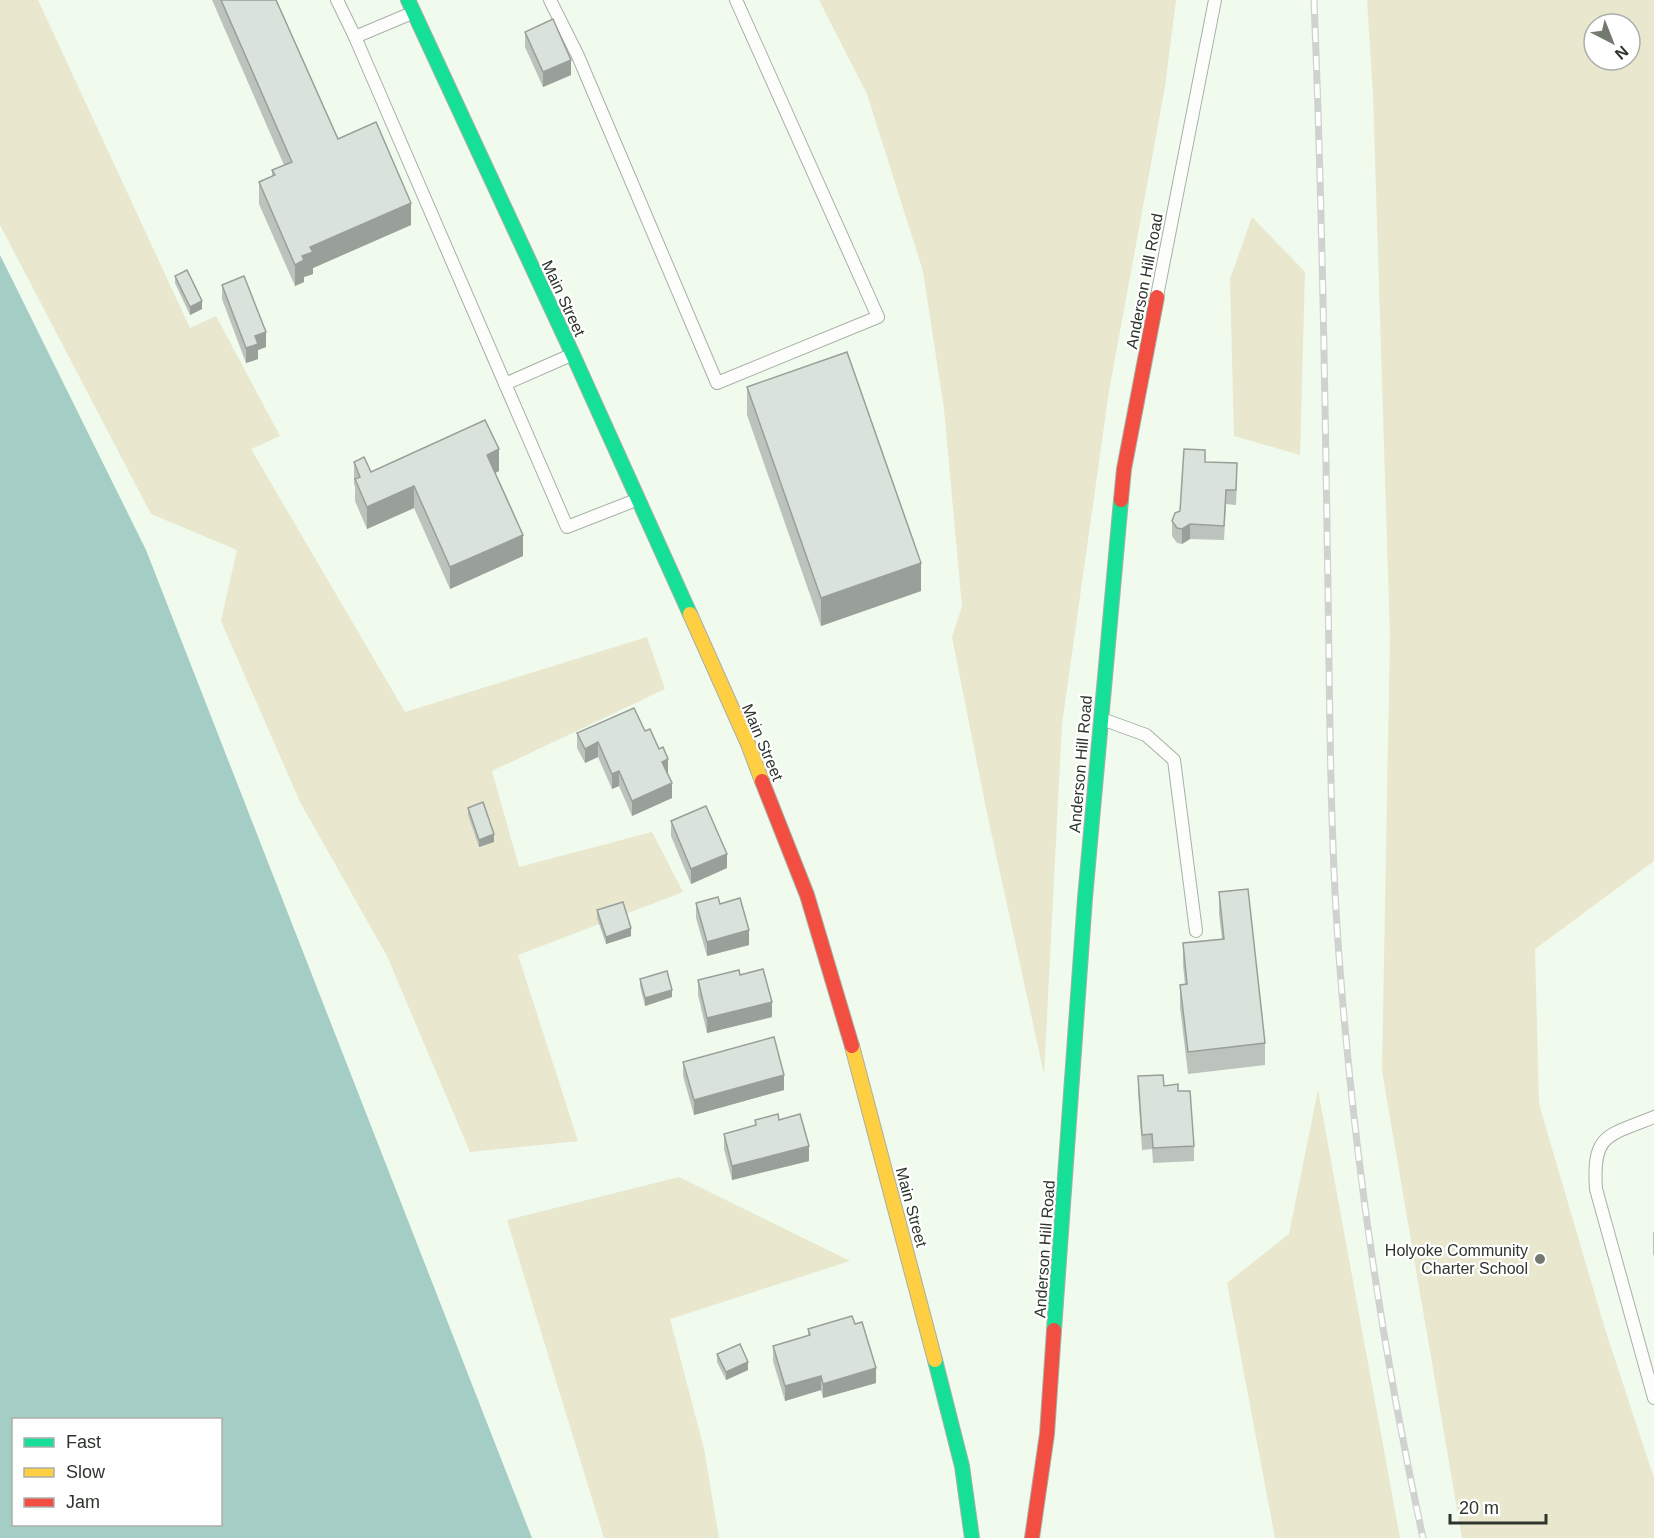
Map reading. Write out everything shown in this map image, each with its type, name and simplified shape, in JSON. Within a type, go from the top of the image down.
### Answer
[{"type":"main road","name":"Main Street","points":[[410,6],[573,355],[636,500],[748,744],[807,895],[867,1100],[962,1466],[972,1538]]},
{"type":"main road","name":"Anderson Hill Road","points":[[1032,1538],[1047,1434],[1085,898],[1124,469],[1157,297]]},
{"type":"lane","points":[[337,0],[567,527],[636,500]]},
{"type":"lane","points":[[550,0],[578,56],[717,383],[878,317],[736,0]]},
{"type":"lane","name":"Anderson Hill Road","points":[[1157,297],[1215,0]]},
{"type":"lane","points":[[355,37],[410,6]]},
{"type":"lane","points":[[505,384],[573,355]]},
{"type":"lane","points":[[1101,719],[1146,735],[1174,760],[1196,931]]},
{"type":"lane","points":[[1654,1117],[1614,1134],[1601,1143],[1594,1168],[1596,1189],[1654,1398]]},
{"type":"shaded area","points":[[0,0],[38,0],[190,328],[216,316],[280,436],[251,449],[405,712],[647,637],[665,689],[492,771],[519,867],[652,832],[683,892],[518,955],[578,1141],[470,1152],[387,956],[300,802],[221,621],[237,550],[151,514],[0,225]]},
{"type":"shaded area","points":[[819,0],[1176,0],[1165,87],[1109,391],[1062,724],[1044,1074],[987,813],[952,637],[962,607],[944,409],[923,271],[867,94]]},
{"type":"shaded area","points":[[1367,0],[1654,0],[1654,861],[1535,949],[1539,1104],[1605,1329],[1654,1478],[1654,1538],[1462,1538],[1382,1071],[1390,636],[1373,94]]},
{"type":"shaded area","points":[[1252,217],[1305,272],[1300,455],[1234,436],[1230,279]]},
{"type":"shaded area","points":[[1318,1090],[1400,1538],[1275,1538],[1227,1283],[1289,1234]]},
{"type":"shaded area","points":[[679,1177],[850,1261],[670,1319],[704,1449],[719,1538],[604,1538],[507,1220]]},
{"type":"water","points":[[0,255],[146,550],[532,1538],[0,1538]]},
{"type":"building","points":[[221,0],[276,0],[338,139],[376,122],[411,203],[310,247],[313,252],[302,256],[304,260],[295,265],[259,182],[275,175],[272,170],[292,162]]},
{"type":"building","points":[[553,19],[571,60],[543,72],[525,32]]},
{"type":"building","points":[[187,270],[202,301],[190,307],[175,276]]},
{"type":"building","points":[[244,276],[266,332],[255,336],[258,344],[246,348],[222,285]]},
{"type":"building","points":[[847,352],[921,563],[821,598],[747,387]]},
{"type":"building","points":[[485,420],[499,449],[487,455],[523,535],[450,567],[414,486],[367,507],[355,479],[360,477],[354,462],[364,457],[371,472]]},
{"type":"building","points":[[1184,449],[1205,450],[1205,462],[1237,463],[1236,490],[1226,490],[1224,526],[1190,524],[1182,529],[1177,528],[1172,521],[1175,513],[1180,511]]},
{"type":"building","points":[[634,708],[645,731],[650,729],[659,749],[663,747],[668,759],[662,762],[672,783],[632,801],[619,771],[612,774],[598,742],[585,749],[577,733]]},
{"type":"building","points":[[483,802],[494,834],[479,840],[468,808]]},
{"type":"building","points":[[706,806],[727,854],[691,869],[671,821]]},
{"type":"building","points":[[1248,889],[1265,1043],[1188,1052],[1180,985],[1187,984],[1183,943],[1224,939],[1219,892]]},
{"type":"building","points":[[718,897],[720,904],[740,898],[749,930],[707,942],[696,903]]},
{"type":"building","points":[[623,902],[631,928],[606,937],[597,910]]},
{"type":"building","points":[[763,969],[772,1002],[707,1018],[698,980],[739,970],[740,975]]},
{"type":"building","points":[[667,971],[672,990],[645,998],[640,979]]},
{"type":"building","points":[[774,1037],[784,1075],[694,1100],[683,1062]]},
{"type":"building","points":[[1163,1075],[1164,1086],[1178,1084],[1178,1091],[1190,1091],[1194,1146],[1153,1148],[1152,1134],[1142,1135],[1138,1076]]},
{"type":"building","points":[[778,1114],[779,1120],[800,1114],[809,1146],[732,1166],[724,1134],[756,1125],[755,1120]]},
{"type":"building","points":[[852,1316],[855,1324],[862,1322],[876,1368],[823,1384],[821,1376],[785,1386],[773,1346],[810,1335],[808,1329]]},
{"type":"building","points":[[740,1344],[748,1362],[726,1372],[717,1354]]},
{"type":"railway","points":[[1314,0],[1323,295],[1331,792],[1338,943],[1348,1062],[1364,1199],[1384,1335],[1423,1538]]},
{"type":"traffic: fast","points":[[408,0],[690,614]]},
{"type":"traffic: fast","points":[[1054,1330],[1085,898],[1121,500]]},
{"type":"traffic: fast","points":[[935,1360],[962,1466],[972,1538]]},
{"type":"traffic: slow","points":[[690,614],[762,781]]},
{"type":"traffic: slow","points":[[852,1046],[935,1360]]},
{"type":"traffic: jam","points":[[1121,500],[1124,469],[1157,297]]},
{"type":"traffic: jam","points":[[762,781],[807,895],[852,1046]]},
{"type":"traffic: jam","points":[[1032,1538],[1047,1434],[1054,1330]]},
{"type":"place","name":"Holyoke Community Charter School","points":[[1540,1259]]}]
